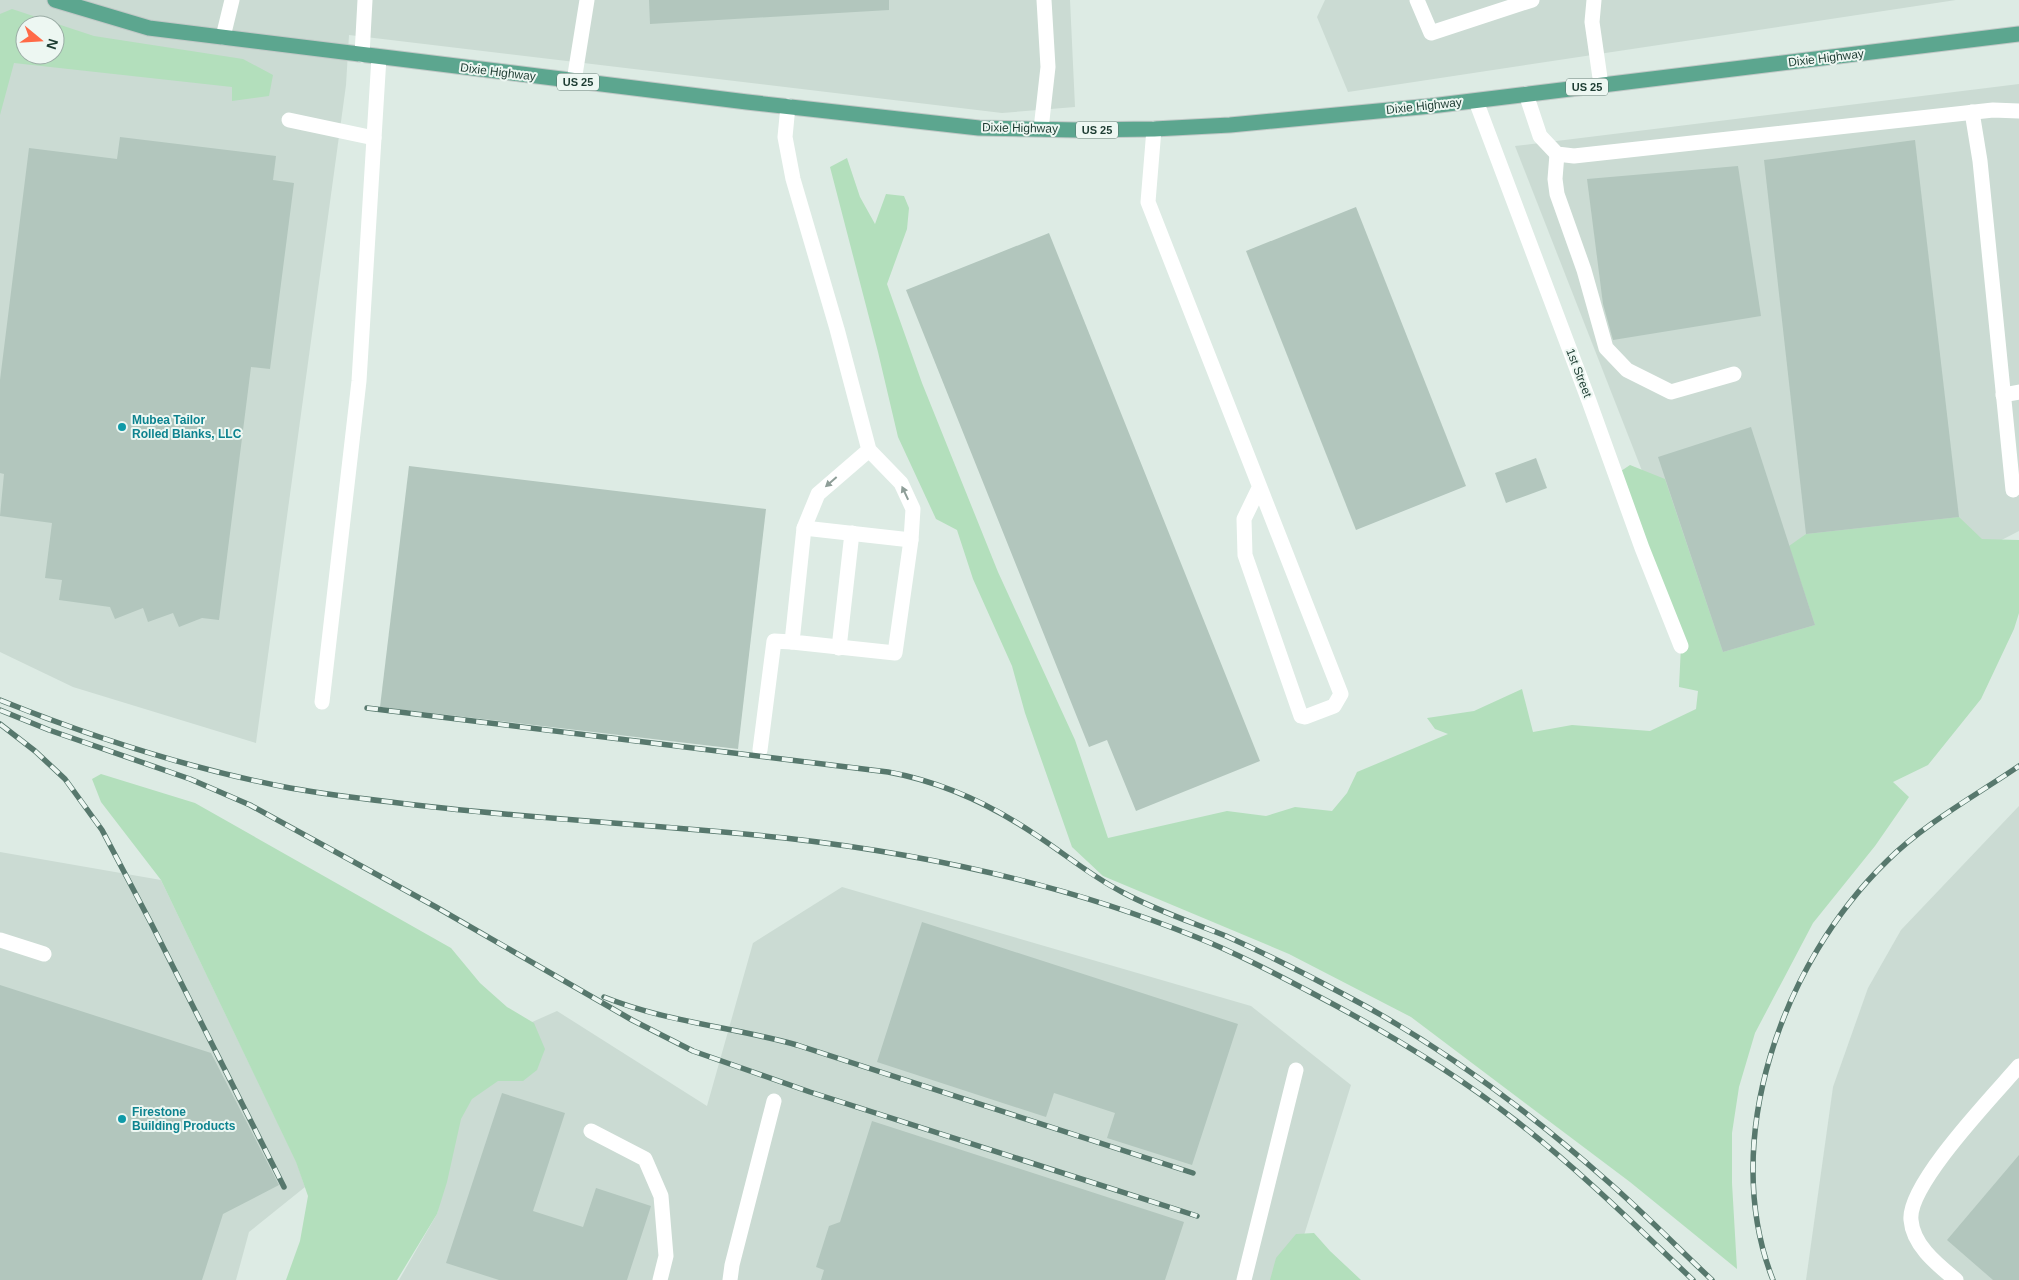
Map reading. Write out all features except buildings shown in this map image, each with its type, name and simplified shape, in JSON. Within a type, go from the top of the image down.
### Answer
[{"type":"main road","name":"Dixie Highway","points":[[55,0],[149,28],[574,81],[979,128],[1154,129],[1297,119],[1476,100],[2019,34]]},
{"type":"street","points":[[223,37],[232,0]]},
{"type":"street","points":[[362,55],[365,0]]},
{"type":"street","points":[[574,81],[588,0]]},
{"type":"street","points":[[1041,129],[1048,67],[1044,0]]},
{"type":"street","points":[[1418,0],[1431,33],[1511,3],[1532,0]]},
{"type":"street","points":[[1594,0],[1592,22],[1601,85]]},
{"type":"street","points":[[322,702],[359,381],[379,57]]},
{"type":"street","points":[[1526,94],[1540,136],[1556,154],[1574,156],[1972,112],[1993,110],[2019,111]]},
{"type":"street","name":"1st Street","points":[[1476,100],[1642,548],[1682,646]]},
{"type":"street","points":[[760,750],[774,641],[895,652],[912,540],[913,509],[900,483],[868,450],[837,329],[793,179],[785,137],[788,106]]},
{"type":"street","points":[[1972,112],[1980,161],[2013,490]]},
{"type":"street","points":[[289,120],[374,138]]},
{"type":"street","points":[[1154,129],[1148,202],[1340,694],[1334,706],[1305,717],[1301,716],[1245,555],[1244,519],[1259,488]]},
{"type":"street","points":[[1556,154],[1555,179],[1557,194],[1584,270],[1606,348],[1626,370],[1672,392],[1734,374]]},
{"type":"street","points":[[2003,394],[2019,392]]},
{"type":"street","points":[[792,642],[804,528],[818,494],[868,450]]},
{"type":"street","points":[[804,528],[912,540]]},
{"type":"street","points":[[838,648],[852,533]]},
{"type":"street","points":[[0,940],[44,954]]},
{"type":"street","points":[[1956,1280],[1938,1265],[1918,1243],[1910,1220],[1916,1196],[1934,1166],[2019,1066]]},
{"type":"street","points":[[1244,1280],[1296,1070]]},
{"type":"street","points":[[730,1280],[732,1265],[774,1101]]},
{"type":"street","points":[[591,1131],[644,1159],[661,1196],[666,1256],[660,1280]]},
{"type":"shaded area","points":[[0,0],[1070,0],[1075,107],[1002,113],[349,35],[346,85],[256,743],[73,687],[0,652]]},
{"type":"shaded area","points":[[1325,0],[1956,0],[1348,92],[1317,17]]},
{"type":"shaded area","points":[[2019,84],[2019,531],[1725,683],[1515,146]]},
{"type":"shaded area","points":[[2019,806],[2019,1280],[1806,1280],[1833,1087],[1868,988],[1901,930]]},
{"type":"shaded area","name":"Firestone Building Products","points":[[0,852],[161,880],[296,1161],[305,1187],[249,1232],[236,1280],[0,1280]]},
{"type":"shaded area","points":[[842,887],[1251,1006],[1351,1085],[1290,1280],[399,1280],[437,1214],[471,1049],[557,1011],[707,1106],[753,943]]},
{"type":"green space","points":[[12,9],[30,15],[15,15],[15,63],[0,115],[0,14]]},
{"type":"green space","points":[[65,26],[94,36],[243,59],[273,75],[269,96],[232,101],[232,87],[32,65],[65,65]]},
{"type":"green space","points":[[847,158],[860,197],[875,224],[886,194],[904,196],[909,208],[907,229],[887,284],[922,383],[998,572],[1075,740],[1108,838],[1227,811],[1266,816],[1295,807],[1332,811],[1347,793],[1357,772],[1448,734],[1435,729],[1427,718],[1474,711],[1522,689],[1533,732],[1572,725],[1650,731],[1696,709],[1698,691],[1679,687],[1681,646],[1615,475],[1630,465],[1665,479],[1723,652],[1815,625],[1789,546],[1806,534],[1959,517],[1982,539],[2019,540],[2019,613],[2014,629],[1981,699],[1928,765],[1893,782],[1909,797],[1875,846],[1813,923],[1755,1033],[1739,1087],[1732,1133],[1732,1183],[1737,1269],[1630,1182],[1411,1017],[1289,954],[1103,876],[1072,847],[1025,713],[1012,666],[973,579],[957,530],[936,519],[898,437],[830,167]]},
{"type":"green space","points":[[101,774],[195,803],[451,948],[480,983],[507,1007],[534,1023],[545,1049],[537,1070],[523,1081],[498,1081],[472,1099],[461,1119],[447,1182],[437,1214],[397,1280],[286,1280],[300,1241],[308,1196],[296,1162],[161,880],[101,802],[92,779]]},
{"type":"green space","points":[[1314,1233],[1361,1280],[1270,1280],[1276,1258],[1296,1234]]},
{"type":"railway","points":[[0,700],[107,740],[143,751],[216,772],[290,788],[440,808],[736,833],[838,845],[942,862],[994,874],[1096,901],[1147,918],[1240,956],[1339,1007],[1442,1068],[1515,1120],[1561,1158],[1693,1280]]},
{"type":"railway","points":[[367,708],[888,772],[947,788],[1001,813],[1122,892],[1160,910],[1226,936],[1301,972],[1380,1014],[1447,1056],[1513,1103],[1575,1153],[1712,1280]]},
{"type":"railway","points":[[0,710],[49,730],[190,779],[250,805],[436,907],[632,1020],[693,1051],[810,1092],[1197,1216]]},
{"type":"railway","points":[[0,724],[35,751],[65,779],[102,830],[284,1187]]},
{"type":"railway","points":[[1773,1280],[1758,1226],[1753,1170],[1757,1113],[1770,1056],[1791,1001],[1818,949],[1850,902],[1887,861],[1917,834],[2019,766]]},
{"type":"railway","points":[[604,997],[651,1013],[797,1045],[1193,1173]]},
{"type":"place","name":"Mubea Tailor Rolled Blanks, LLC","points":[[122,427]]},
{"type":"place","name":"Firestone Building Products","points":[[122,1119]]}]
